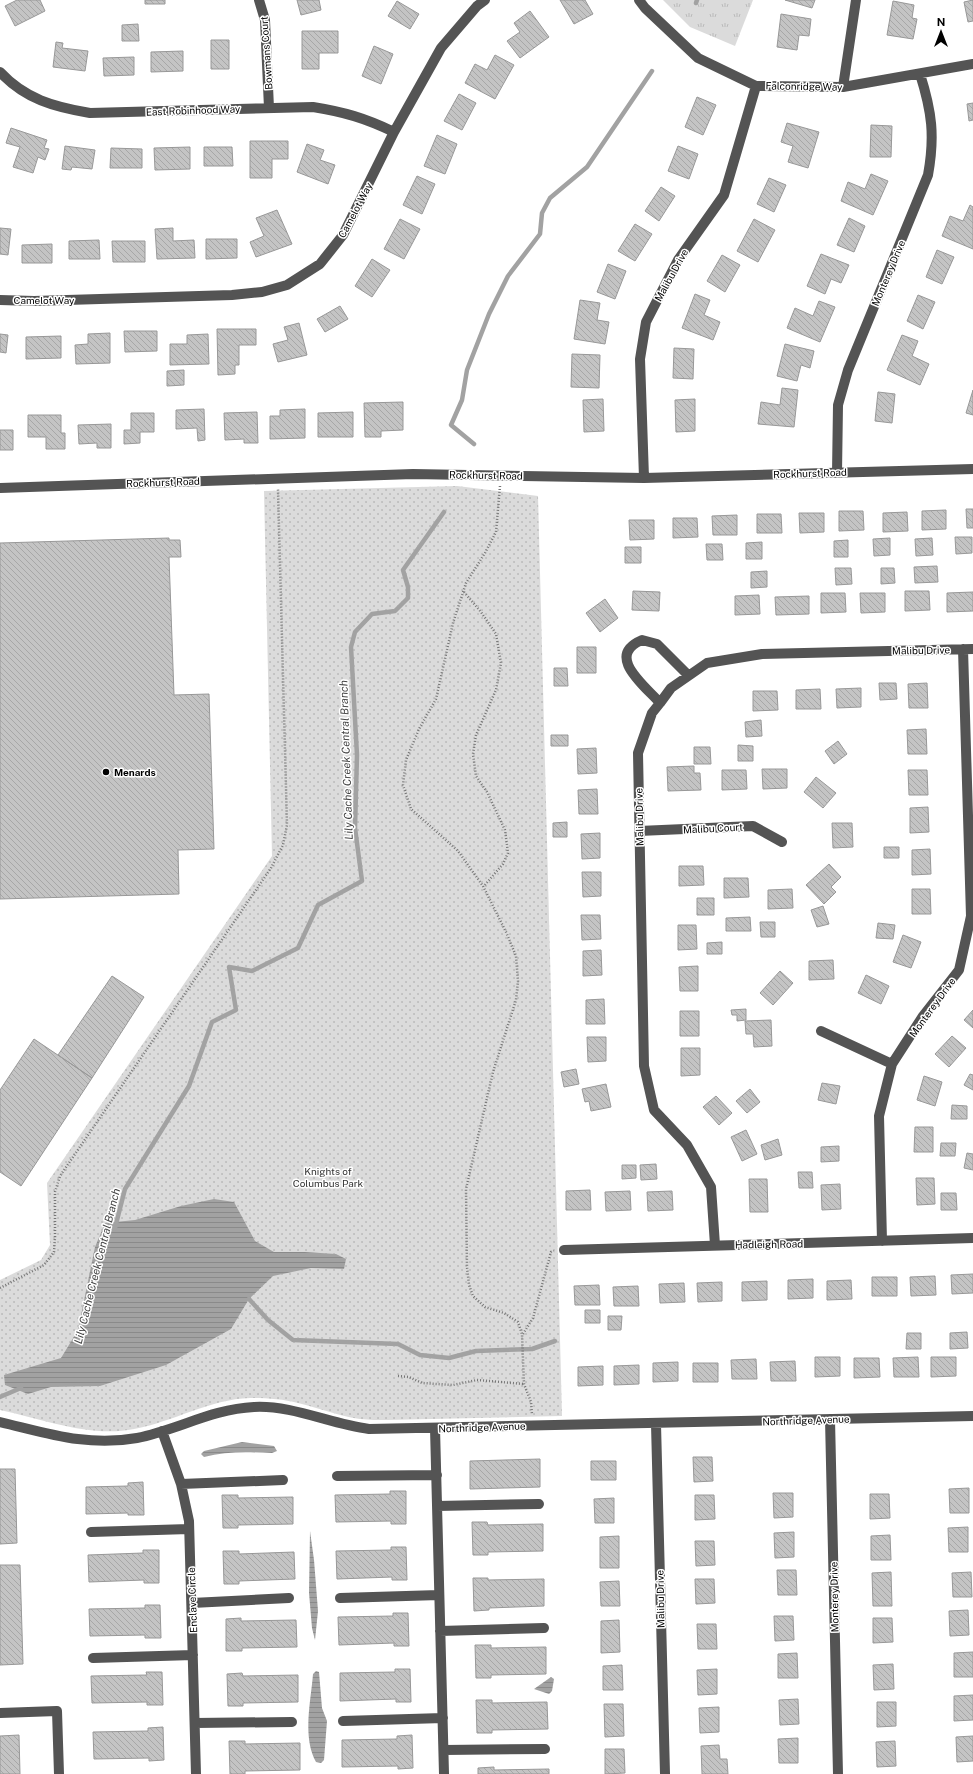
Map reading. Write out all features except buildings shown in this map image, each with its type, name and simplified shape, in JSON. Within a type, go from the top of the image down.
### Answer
[{"type":"street","name":"Bowmans Court","points":[[259,0],[265,20],[269,108]]},
{"type":"street","name":"Falconridge Way","points":[[639,0],[644,8],[698,58],[756,86],[843,87],[973,64]]},
{"type":"street","points":[[843,87],[856,0]]},
{"type":"street","name":"Camelot Way","points":[[0,300],[34,301],[232,295],[262,292],[287,285],[320,264],[344,235],[394,132],[441,48],[478,2]]},
{"type":"street","name":"East Robinhood Way","points":[[0,72],[6,79],[27,95],[59,108],[90,113],[313,107],[343,112],[371,121],[394,132]]},
{"type":"street","name":"Monterey Drive","points":[[837,473],[837,419],[841,392],[848,370],[928,175],[933,130],[928,98],[920,74]]},
{"type":"street","name":"Malibu Drive","points":[[644,478],[640,359],[646,322],[678,260],[724,195],[756,86]]},
{"type":"street","name":"Rockhurst Road","points":[[0,488],[413,474],[644,478],[973,469]]},
{"type":"street","points":[[660,702],[629,669],[626,661],[626,654],[630,647],[642,640],[657,644],[688,675]]},
{"type":"street","name":"Malibu Drive","points":[[715,1245],[710,1187],[687,1145],[654,1110],[644,1066],[638,753],[652,713],[671,688],[707,663],[762,654],[968,649]]},
{"type":"street","name":"Monterey Drive","points":[[882,1241],[879,1116],[892,1064],[923,1016],[959,970],[971,916],[968,649]]},
{"type":"street","name":"Malibu Court","points":[[639,831],[753,826],[782,842]]},
{"type":"street","points":[[821,1031],[892,1064]]},
{"type":"street","name":"Hadleigh Road","points":[[564,1250],[973,1238]]},
{"type":"street","name":"Northridge Avenue","points":[[0,1422],[60,1437],[98,1442],[138,1438],[222,1411],[255,1407],[285,1409],[344,1425],[369,1429],[973,1416]]},
{"type":"street","name":"Monterey Drive","points":[[830,1419],[838,1774]]},
{"type":"street","name":"Malibu Drive","points":[[656,1424],[665,1774]]},
{"type":"street","points":[[436,1428],[444,1774]]},
{"type":"street","name":"Enclave Circle","points":[[162,1431],[187,1504],[192,1602],[196,1774]]},
{"type":"street","points":[[337,1476],[436,1475]]},
{"type":"street","points":[[181,1484],[283,1480]]},
{"type":"street","points":[[437,1506],[539,1504]]},
{"type":"street","points":[[91,1532],[189,1529]]},
{"type":"street","points":[[340,1598],[439,1595]]},
{"type":"street","points":[[192,1602],[289,1598]]},
{"type":"street","points":[[440,1630],[544,1628]]},
{"type":"street","points":[[93,1658],[193,1655]]},
{"type":"street","points":[[0,1713],[57,1712],[59,1774]]},
{"type":"street","points":[[344,1721],[443,1718]]},
{"type":"street","points":[[195,1723],[292,1722]]},
{"type":"street","points":[[444,1750],[544,1748]]},
{"type":"path","points":[[501,476],[500,503],[496,532],[486,553],[466,583],[463,591],[453,622],[436,699],[419,729],[406,760],[403,785],[411,809],[458,851],[483,886],[516,956],[518,980],[516,1000],[493,1072],[466,1189],[468,1273],[469,1285],[473,1296],[485,1307],[504,1313],[518,1322],[522,1334],[524,1384],[531,1402],[533,1425]]},
{"type":"path","points":[[0,1288],[44,1265],[54,1252],[55,1192],[60,1176],[271,868],[283,845],[287,825],[278,478]]},
{"type":"path","points":[[463,591],[481,612],[496,634],[501,663],[496,690],[476,735],[473,754],[476,776],[487,792],[505,830],[508,854],[503,864],[483,886]]},
{"type":"path","points":[[522,1334],[533,1318],[551,1252],[564,1250]]},
{"type":"path","points":[[398,1376],[409,1377],[422,1383],[453,1385],[477,1380],[524,1384]]},
{"type":"green space","points":[[663,0],[753,0],[735,46],[690,27]]},
{"type":"green space","name":"Knights of Columbus Park","points":[[457,486],[538,496],[562,1416],[367,1420],[344,1416],[286,1401],[250,1398],[220,1402],[149,1426],[117,1431],[101,1431],[67,1426],[0,1410],[0,1280],[41,1260],[50,1245],[47,1183],[272,856],[264,491]]},
{"type":"water","points":[[214,1199],[234,1202],[255,1241],[274,1252],[336,1254],[346,1259],[344,1269],[311,1268],[273,1276],[249,1299],[231,1329],[166,1365],[100,1386],[51,1387],[28,1394],[5,1385],[4,1375],[61,1358],[78,1330],[95,1247],[105,1223],[135,1220],[181,1206]]},
{"type":"water","points":[[242,1442],[274,1446],[277,1451],[272,1453],[229,1453],[204,1457],[201,1454],[204,1451]]},
{"type":"water","points":[[310,1531],[318,1611],[315,1640],[312,1628],[309,1593]]},
{"type":"water","points":[[316,1671],[319,1672],[322,1708],[327,1721],[324,1760],[321,1763],[316,1762],[312,1752],[308,1730],[313,1674]]},
{"type":"water","points":[[551,1677],[554,1679],[552,1691],[549,1694],[534,1689]]},
{"type":"waterway","name":"Lily Cache Creek Central Branch","points":[[474,444],[451,425],[462,400],[467,370],[489,314],[508,276],[540,234],[542,213],[550,198],[587,167],[652,71]]},
{"type":"waterway","name":"Lily Cache Creek Central Branch","points":[[115,1228],[125,1189],[189,1086],[212,1022],[236,1010],[229,967],[252,971],[298,948],[318,905],[362,881],[355,828],[357,755],[351,647],[355,632],[372,614],[395,611],[408,598],[408,587],[403,570],[444,512]]},
{"type":"waterway","points":[[249,1299],[268,1320],[293,1340],[398,1344],[420,1355],[449,1358],[476,1351],[532,1349],[555,1341]]},
{"type":"waterway","name":"Lily Cache Creek Central Branch","points":[[0,1397],[21,1388]]},
{"type":"place","name":"Menards","points":[[106,772]]}]
